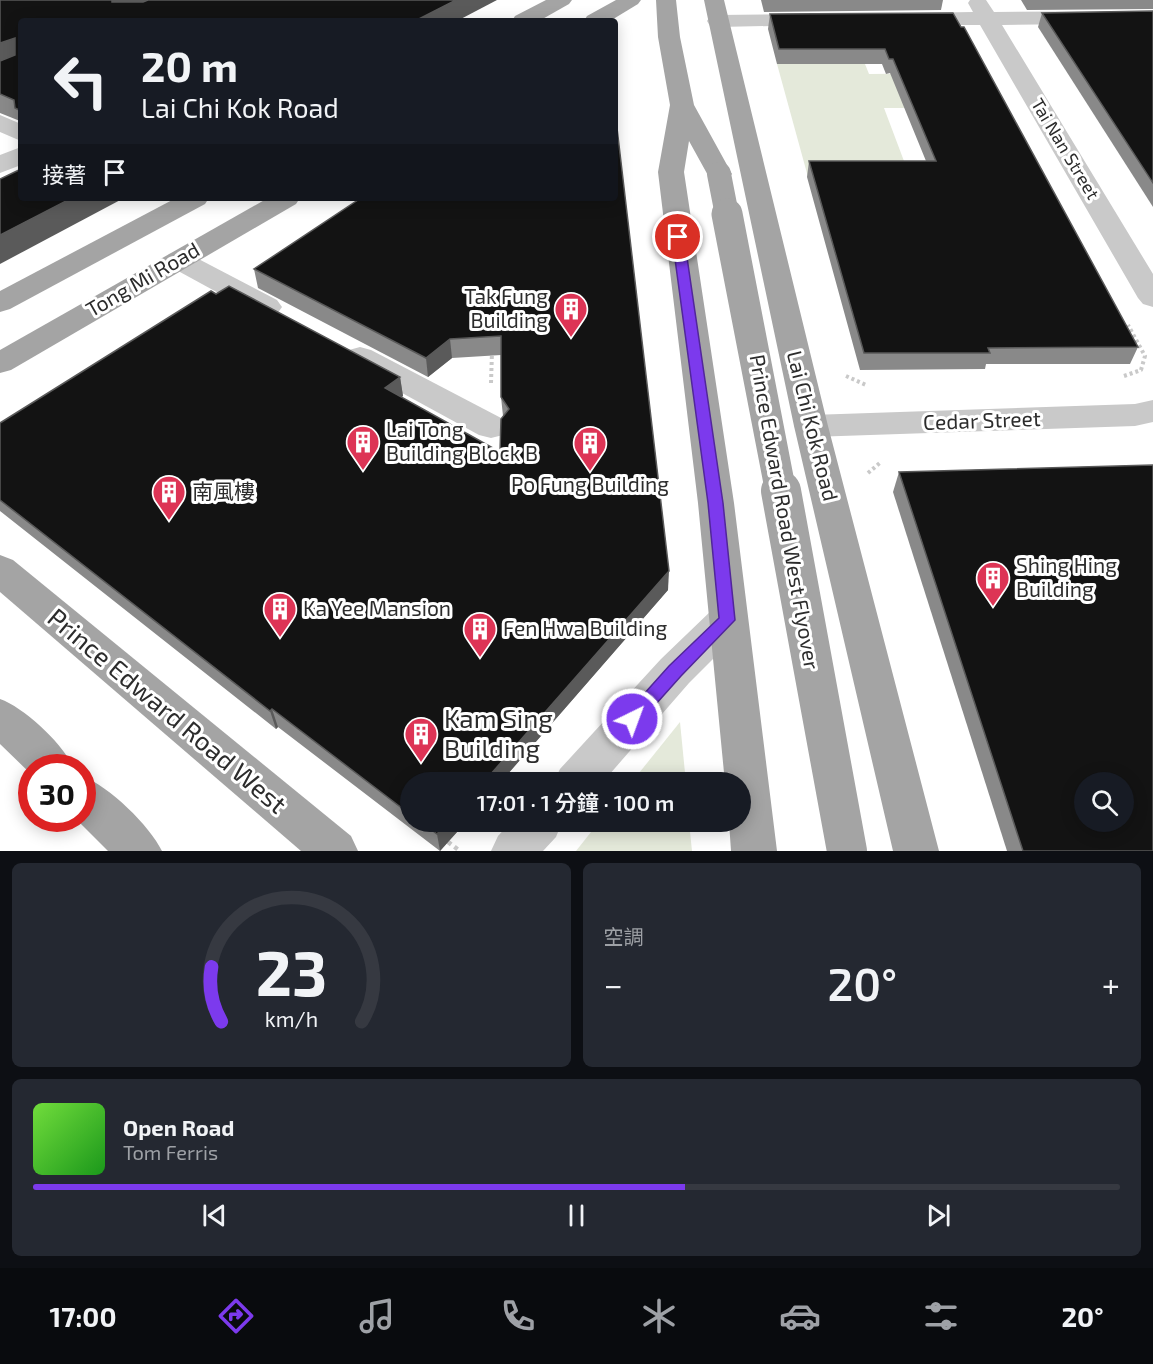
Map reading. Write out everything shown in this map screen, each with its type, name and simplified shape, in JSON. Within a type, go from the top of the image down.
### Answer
[{"type":"main road","points":[[529,18],[562,0]]},
{"type":"main road","points":[[600,18],[631,0]]},
{"type":"main road","points":[[666,0],[669,37],[682,105],[671,172],[716,503],[754,851]]},
{"type":"main road","name":"Lai Chi Kok Road","points":[[716,10],[811,426],[916,851]]},
{"type":"main road","name":"Prince Edward Road West Flyover","points":[[682,105],[719,174],[763,394],[847,851]]},
{"type":"main road","points":[[0,303],[190,201]]},
{"type":"main road","name":"Tong Mi Road","points":[[0,363],[282,201]]},
{"type":"main road","name":"Prince Edward Road West","points":[[0,570],[334,851]]},
{"type":"main road","points":[[0,717],[38,754]]},
{"type":"main road","points":[[96,810],[139,851]]},
{"type":"street","points":[[893,20],[982,9],[1153,17]]},
{"type":"street","name":"Tai Nan Street","points":[[982,9],[1153,298]]},
{"type":"street","points":[[716,10],[834,20]]},
{"type":"street","points":[[0,122],[18,132]]},
{"type":"street","points":[[0,165],[18,156]]},
{"type":"street","points":[[178,260],[292,321]]},
{"type":"street","points":[[334,343],[491,427]]},
{"type":"street","name":"Cedar Street","points":[[811,426],[1135,415],[1153,411]]},
{"type":"street","points":[[585,772],[675,671],[728,620]]},
{"type":"street","points":[[514,851],[531,832]]},
{"type":"path","points":[[1113,377],[1142,370],[1145,356],[1128,325]]},
{"type":"path","points":[[491,427],[492,346]]},
{"type":"path","points":[[846,376],[871,387]]},
{"type":"path","points":[[448,842],[460,851]]},
{"type":"shaded area","points":[[777,64],[865,64],[869,74],[977,73],[995,108],[884,108],[910,177],[808,177]]},
{"type":"shaded area","points":[[680,722],[685,772],[640,772]]},
{"type":"shaded area","points":[[591,832],[690,832],[692,851],[576,851]]},
{"type":"building","points":[[0,0],[143,2],[148,0],[456,0],[421,18],[18,18],[18,110],[15,108],[14,100],[0,94],[0,61],[15,55],[15,38],[0,43]]},
{"type":"building","points":[[1153,11],[1153,183],[1042,13]]},
{"type":"building","points":[[953,13],[961,27],[964,27],[1138,347],[988,348],[990,353],[864,353],[809,161],[936,161],[893,59],[889,59],[885,49],[779,49],[770,14]]},
{"type":"building","points":[[618,137],[669,571],[493,772],[400,772],[400,807],[272,709],[270,711],[0,500],[0,423],[211,291],[216,294],[229,286],[400,377],[385,388],[500,452],[501,419],[509,409],[501,397],[501,336],[450,339],[426,358],[254,269],[356,201],[618,201]]},
{"type":"building","points":[[18,170],[18,201],[66,201],[0,235],[0,179]]},
{"type":"building","points":[[1153,465],[1153,851],[1023,851],[899,472]]},
{"type":"place","name":"Tak Fung Building","points":[[571,338]]},
{"type":"place","name":"Lai Tong Building Block B","points":[[363,471]]},
{"type":"place","name":"Po Fung Building","points":[[590,472]]},
{"type":"place","name":"南風樓","points":[[169,521]]},
{"type":"place","name":"Shing Hing Building","points":[[993,607]]},
{"type":"place","name":"Ka Yee Mansion","points":[[280,638]]},
{"type":"place","name":"Fen Hwa Building","points":[[480,658]]},
{"type":"place","name":"Kam Sing Building","points":[[421,763]]},
{"type":"route","points":[[632,719],[675,671],[728,620],[716,503],[678,237]]}]
